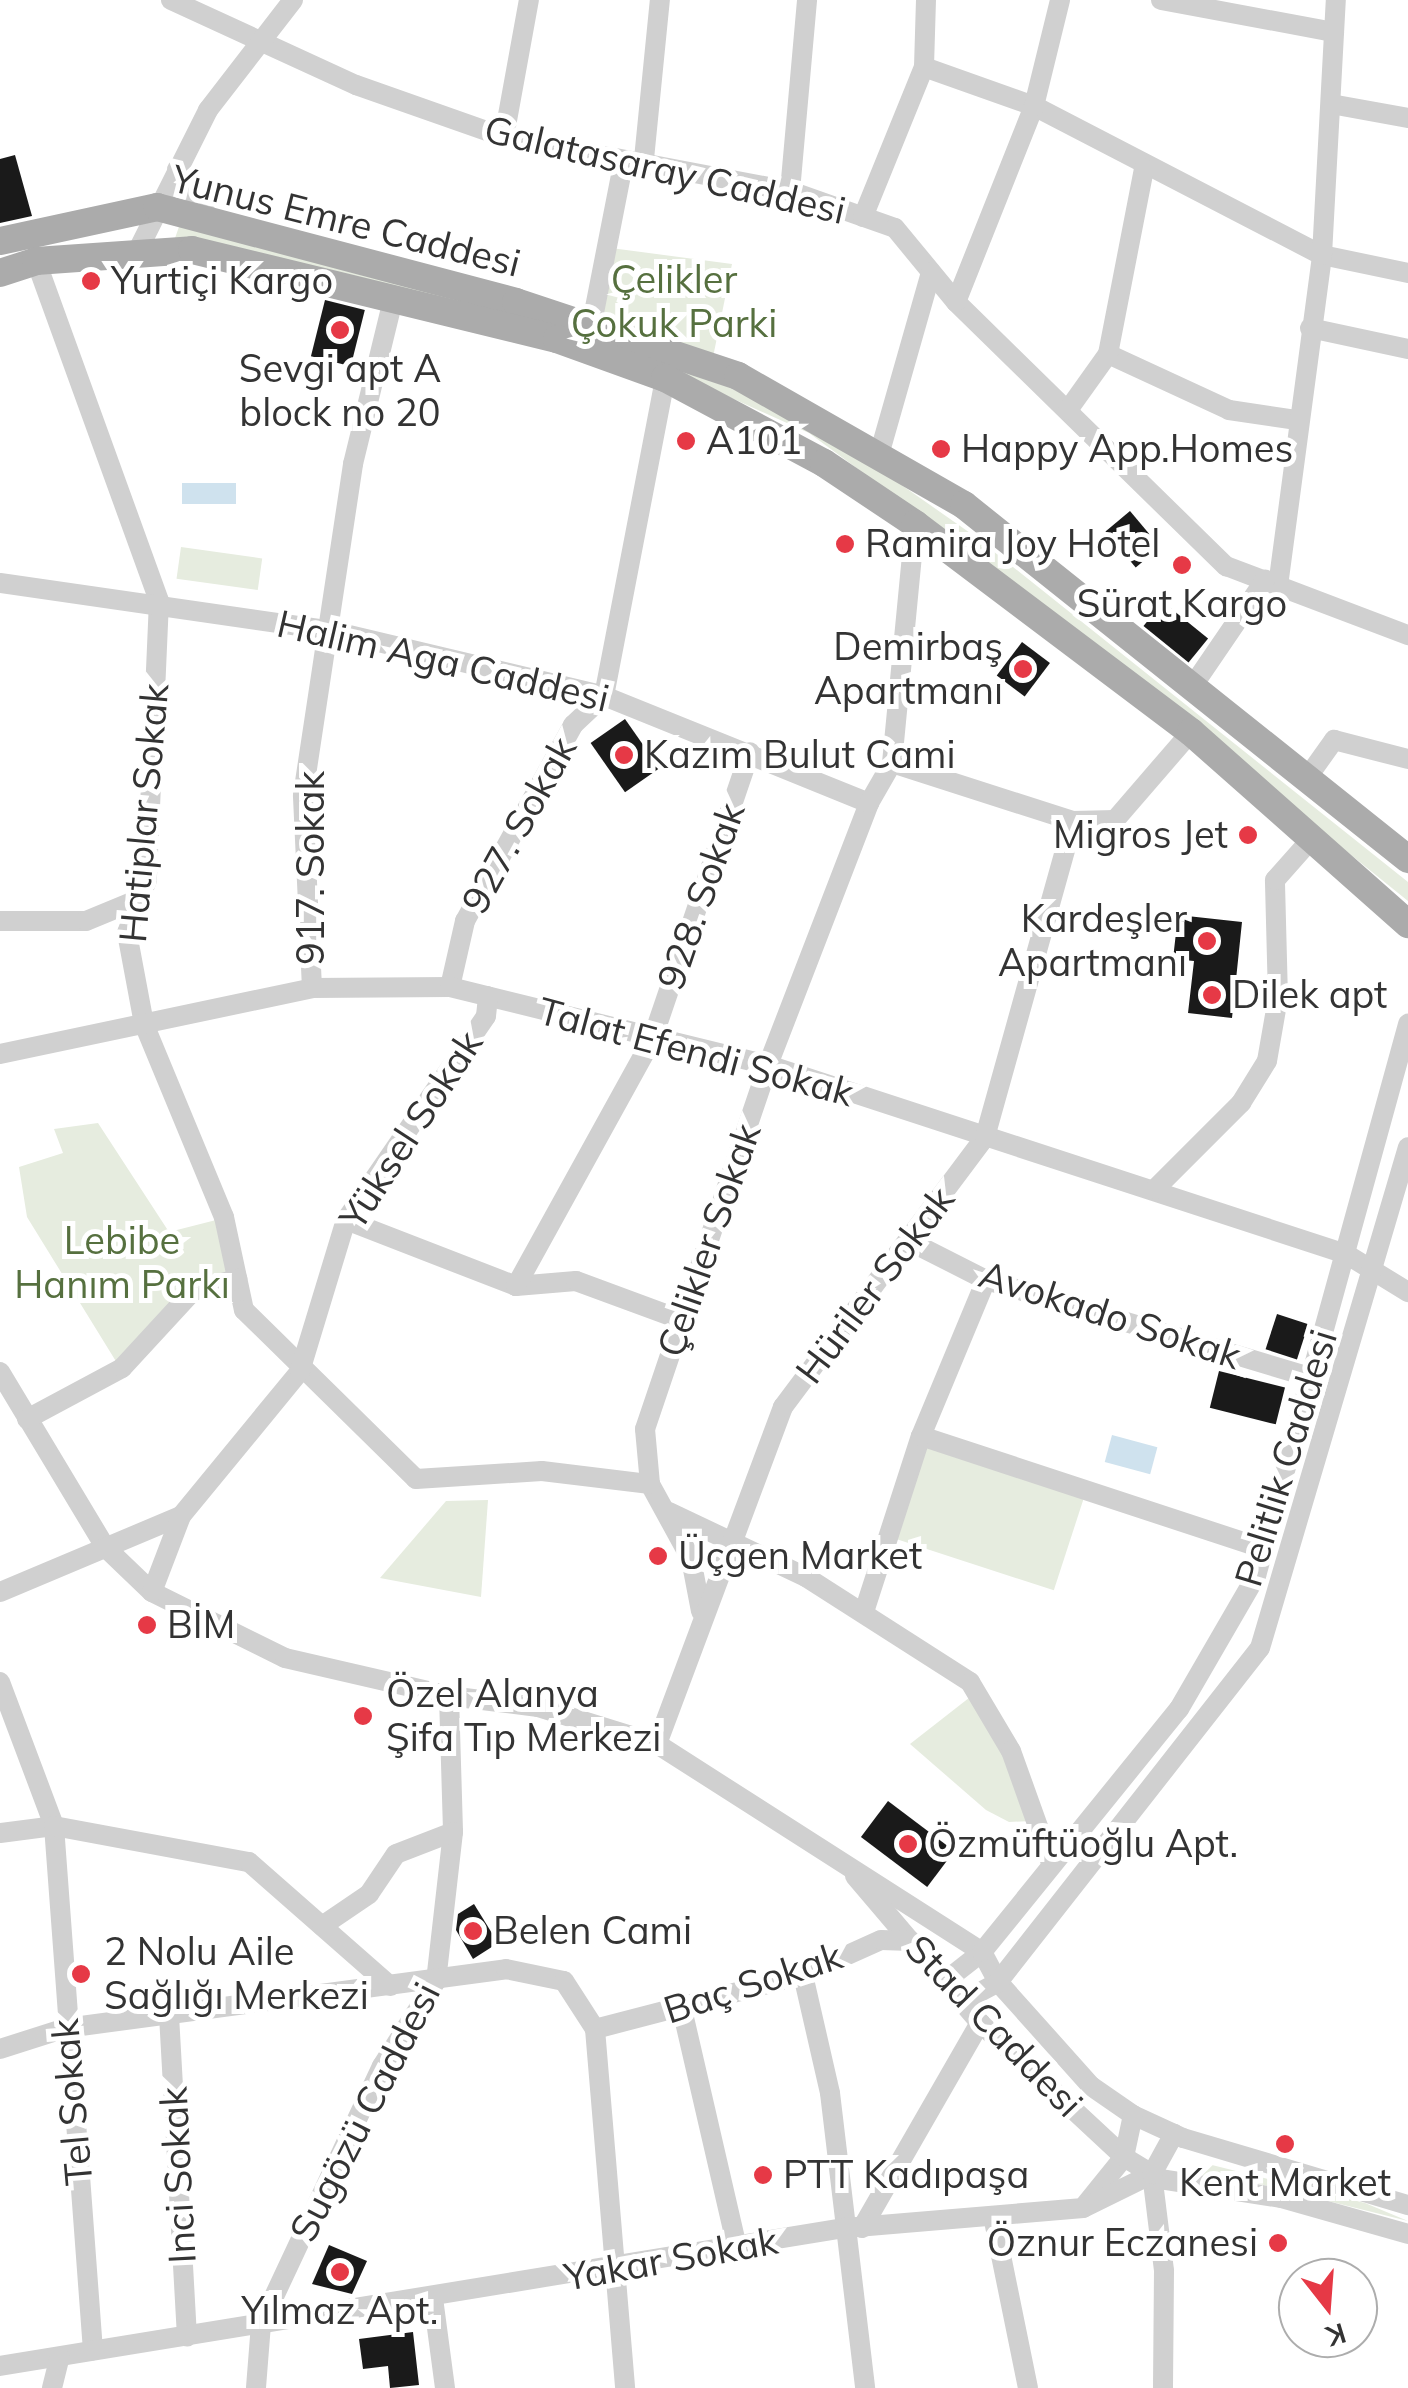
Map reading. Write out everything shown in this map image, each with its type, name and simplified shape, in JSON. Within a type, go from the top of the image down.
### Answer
[{"type":"main road","name":"Yunus Emre Caddesi","points":[[0,241],[157,207],[592,328],[738,376],[964,505],[1408,860]]},
{"type":"main road","name":"Yunus Emre Caddesi","points":[[0,273],[36,260],[138,250],[192,250],[394,296],[665,378],[824,463],[916,524],[1191,732],[1408,924]]},
{"type":"street","name":"Galatasaray Caddesi","points":[[171,0],[260,42],[504,137],[633,167],[790,191],[895,228],[956,302],[1226,566],[1408,636]]},
{"type":"street","points":[[138,250],[208,110],[294,0]]},
{"type":"street","points":[[504,137],[529,0]]},
{"type":"street","points":[[592,328],[633,167],[660,0]]},
{"type":"street","points":[[790,191],[807,0]]},
{"type":"street","points":[[863,216],[924,68],[926,0]]},
{"type":"street","points":[[956,302],[1034,106],[1060,0]]},
{"type":"street","points":[[1161,0],[1235,7],[1334,32]]},
{"type":"street","points":[[1192,687],[1271,583],[1322,255],[1336,0]]},
{"type":"street","points":[[924,68],[1034,106],[1144,168],[1322,255],[1408,273]]},
{"type":"street","points":[[1331,104],[1408,118]]},
{"type":"street","points":[[1068,410],[1108,354],[1144,168]]},
{"type":"street","points":[[177,169],[194,205],[212,221]]},
{"type":"street","points":[[36,260],[159,601]]},
{"type":"street","points":[[879,455],[931,272]]},
{"type":"street","name":"917. Sokak","points":[[312,988],[304,795],[353,464],[394,296]]},
{"type":"street","points":[[1310,328],[1408,349]]},
{"type":"street","points":[[1108,354],[1228,410],[1297,420]]},
{"type":"street","points":[[604,696],[665,378]]},
{"type":"street","name":"Çelikler Sokak","points":[[650,1484],[646,1429],[682,1320],[768,1065],[869,803],[892,764],[916,524]]},
{"type":"street","name":"Halim Aga Caddesi","points":[[0,583],[159,601],[328,630],[604,696],[869,803]]},
{"type":"street","name":"Hatiplar Sokak","points":[[159,601],[140,899],[127,933],[144,1024],[224,1217],[244,1310],[300,1371],[416,1480],[542,1471],[650,1484]]},
{"type":"street","name":"927. Sokak","points":[[450,988],[450,959],[465,922],[573,725],[604,696]]},
{"type":"street","points":[[892,764],[1073,821],[1114,820],[1191,732]]},
{"type":"street","points":[[1307,778],[1334,740],[1408,759]]},
{"type":"street","name":"928. Sokak","points":[[516,1286],[652,1040],[750,752]]},
{"type":"street","name":"Hüriler Sokak","points":[[657,1744],[701,1611],[783,1408],[884,1264],[911,1242],[985,1137],[1073,821]]},
{"type":"street","points":[[1154,1189],[1241,1104],[1267,1061],[1278,998],[1276,880],[1312,837]]},
{"type":"street","points":[[0,921],[86,921],[140,899]]},
{"type":"street","name":"Talat Efendi Sokak","points":[[0,1054],[312,988],[450,988],[652,1040],[768,1065],[1346,1254],[1371,1273],[1408,1292]]},
{"type":"street","name":"Yüksel Sokak","points":[[152,1592],[181,1516],[300,1371],[346,1220],[486,1016],[488,996]]},
{"type":"street","name":"Pelitlik Caddesi","points":[[950,1978],[982,1952],[1179,1709],[1224,1640],[1264,1549],[1408,1024]]},
{"type":"street","name":"Pelitlik Caddesi","points":[[963,2001],[998,1982],[1260,1648],[1408,1148]]},
{"type":"street","points":[[346,1220],[516,1286],[576,1281],[682,1320]]},
{"type":"street","name":"Avokado Sokak","points":[[911,1242],[986,1280],[1312,1378]]},
{"type":"street","points":[[27,1419],[122,1368],[193,1291],[238,1280]]},
{"type":"street","points":[[864,1612],[921,1436],[986,1280]]},
{"type":"street","points":[[0,1372],[106,1546],[152,1592],[285,1658],[449,1696]]},
{"type":"street","points":[[921,1436],[1264,1549]]},
{"type":"street","points":[[650,1484],[669,1512],[691,1559],[701,1611]]},
{"type":"street","points":[[669,1512],[731,1535],[864,1612],[970,1682],[1011,1751],[1051,1864]]},
{"type":"street","name":"Yüksel Sokak","points":[[0,1592],[181,1516]]},
{"type":"street","name":"Tel Sokak","points":[[0,1682],[54,1826],[92,2351]]},
{"type":"street","name":"Stad Caddesi","points":[[449,1696],[538,1707],[657,1744],[830,1849],[982,1952],[998,1982],[1091,2086],[1133,2115],[1174,2134],[1408,2205]]},
{"type":"street","name":"Sugözü Caddesi","points":[[256,2388],[261,2324],[382,2066],[436,1982],[454,1832],[449,1696]]},
{"type":"street","points":[[0,1834],[54,1826],[249,1862],[390,1986]]},
{"type":"street","points":[[322,1926],[369,1894],[396,1854],[454,1832]]},
{"type":"street","name":"Stad Caddesi","points":[[830,1849],[911,1941],[950,1978],[980,2023],[1124,2157],[1152,2174],[1282,2198],[1408,2234]]},
{"type":"street","name":"Baç Sokak","points":[[595,2029],[803,1975],[881,1940],[911,1941]]},
{"type":"street","points":[[0,2050],[66,2028],[436,1982],[506,1969],[564,1981],[595,2029],[612,2272],[625,2388]]},
{"type":"street","points":[[803,1975],[830,2093],[854,2228],[865,2388]]},
{"type":"street","points":[[682,2009],[737,2248]]},
{"type":"street","name":"Inci Sokak","points":[[169,2014],[187,2336]]},
{"type":"street","points":[[854,2228],[980,2023]]},
{"type":"street","points":[[1083,2208],[1124,2157],[1133,2115]]},
{"type":"street","points":[[1163,2388],[1164,2271],[1152,2174],[1174,2134]]},
{"type":"street","name":"Yakar Sokak","points":[[0,2366],[612,2272],[854,2228],[994,2221],[1083,2208],[1152,2174]]},
{"type":"street","points":[[994,2221],[1028,2388]]},
{"type":"street","points":[[433,2298],[445,2388]]},
{"type":"street","points":[[52,2388],[60,2356]]},
{"type":"green space","points":[[181,221],[527,315],[715,381],[823,430],[973,535],[1408,882],[1408,901],[1029,595],[809,433],[714,390],[174,241]]},
{"type":"green space","name":"Çelikler Çokuk Parki","points":[[611,248],[732,264],[712,362],[597,324]]},
{"type":"green space","points":[[181,547],[262,558],[258,590],[177,579]]},
{"type":"green space","name":"Lebibe Hanım Parkı","points":[[98,1123],[169,1232],[220,1219],[231,1274],[117,1363],[27,1217],[19,1167],[63,1153],[54,1129]]},
{"type":"green space","points":[[924,1443],[1085,1495],[1054,1590],[893,1538]]},
{"type":"green space","points":[[488,1500],[481,1597],[380,1578],[446,1501]]},
{"type":"green space","points":[[974,1694],[1008,1753],[1032,1821],[1009,1822],[986,1810],[910,1744]]},
{"type":"green space","points":[[1204,2163],[1365,2203],[1408,2221],[1244,2180],[1202,2179]]},
{"type":"water","points":[[182,483],[236,483],[236,504],[182,504]]},
{"type":"water","points":[[1112,1435],[1157,1447],[1150,1474],[1105,1462]]},
{"type":"building","points":[[15,155],[32,216],[0,223],[0,159]]},
{"type":"building","name":"Sevgi apt A block no 20","points":[[325,300],[365,310],[351,366],[311,356]]},
{"type":"building","points":[[1130,511],[1160,547],[1136,568],[1105,532]]},
{"type":"building","points":[[1163,602],[1208,639],[1189,663],[1143,626]]},
{"type":"building","name":"Demirbaş Apartmanı","points":[[1022,642],[1050,663],[1025,697],[997,676]]},
{"type":"building","name":"Kazım Bulut Cami","points":[[625,719],[659,768],[625,792],[591,743]]},
{"type":"building","points":[[1178,915],[1242,922],[1232,1018],[1188,1013],[1194,961],[1173,959]]},
{"type":"building","points":[[1277,1314],[1308,1324],[1297,1359],[1266,1349]]},
{"type":"building","points":[[1219,1371],[1285,1387],[1276,1424],[1210,1408]]},
{"type":"building","name":"Özmüftüoğlu Apt.","points":[[888,1801],[954,1851],[927,1887],[861,1837]]},
{"type":"building","name":"Belen Cami","points":[[474,1904],[498,1943],[473,1959],[456,1930],[458,1914]]},
{"type":"building","name":"Yılmaz Apt.","points":[[329,2245],[367,2261],[352,2294],[312,2284]]},
{"type":"building","points":[[413,2332],[419,2385],[390,2388],[388,2366],[363,2369],[359,2339]]},
{"type":"place","name":"Yurtiçi Kargo","points":[[91,281]]},
{"type":"place","name":"Sevgi apt A block no 20","points":[[340,330]]},
{"type":"place","name":"A101","points":[[686,441]]},
{"type":"place","name":"Happy App.Homes","points":[[941,449]]},
{"type":"place","name":"Ramira Joy Hotel","points":[[845,544]]},
{"type":"place","name":"Sürat Kargo","points":[[1182,565]]},
{"type":"place","name":"Demirbaş Apartmanı","points":[[1023,669]]},
{"type":"place","name":"Kazım Bulut Cami","points":[[624,755]]},
{"type":"place","name":"Migros Jet","points":[[1248,835]]},
{"type":"place","name":"Kardeşler Apartmanı","points":[[1207,941]]},
{"type":"place","name":"Dilek apt","points":[[1212,995]]},
{"type":"place","name":"Üçgen Market","points":[[658,1556]]},
{"type":"place","name":"BİM","points":[[147,1625]]},
{"type":"place","name":"Özel Alanya Şifa Tıp Merkezi","points":[[363,1716]]},
{"type":"place","name":"Özmüftüoğlu Apt.","points":[[908,1844]]},
{"type":"place","name":"Belen Cami","points":[[473,1931]]},
{"type":"place","name":"2 Nolu Aile Sağlığı Merkezi","points":[[81,1974]]},
{"type":"place","name":"Kent Market","points":[[1285,2144]]},
{"type":"place","name":"PTT Kadıpaşa","points":[[763,2175]]},
{"type":"place","name":"Öznur Eczanesi","points":[[1278,2243]]},
{"type":"place","name":"Yılmaz Apt.","points":[[340,2272]]}]
